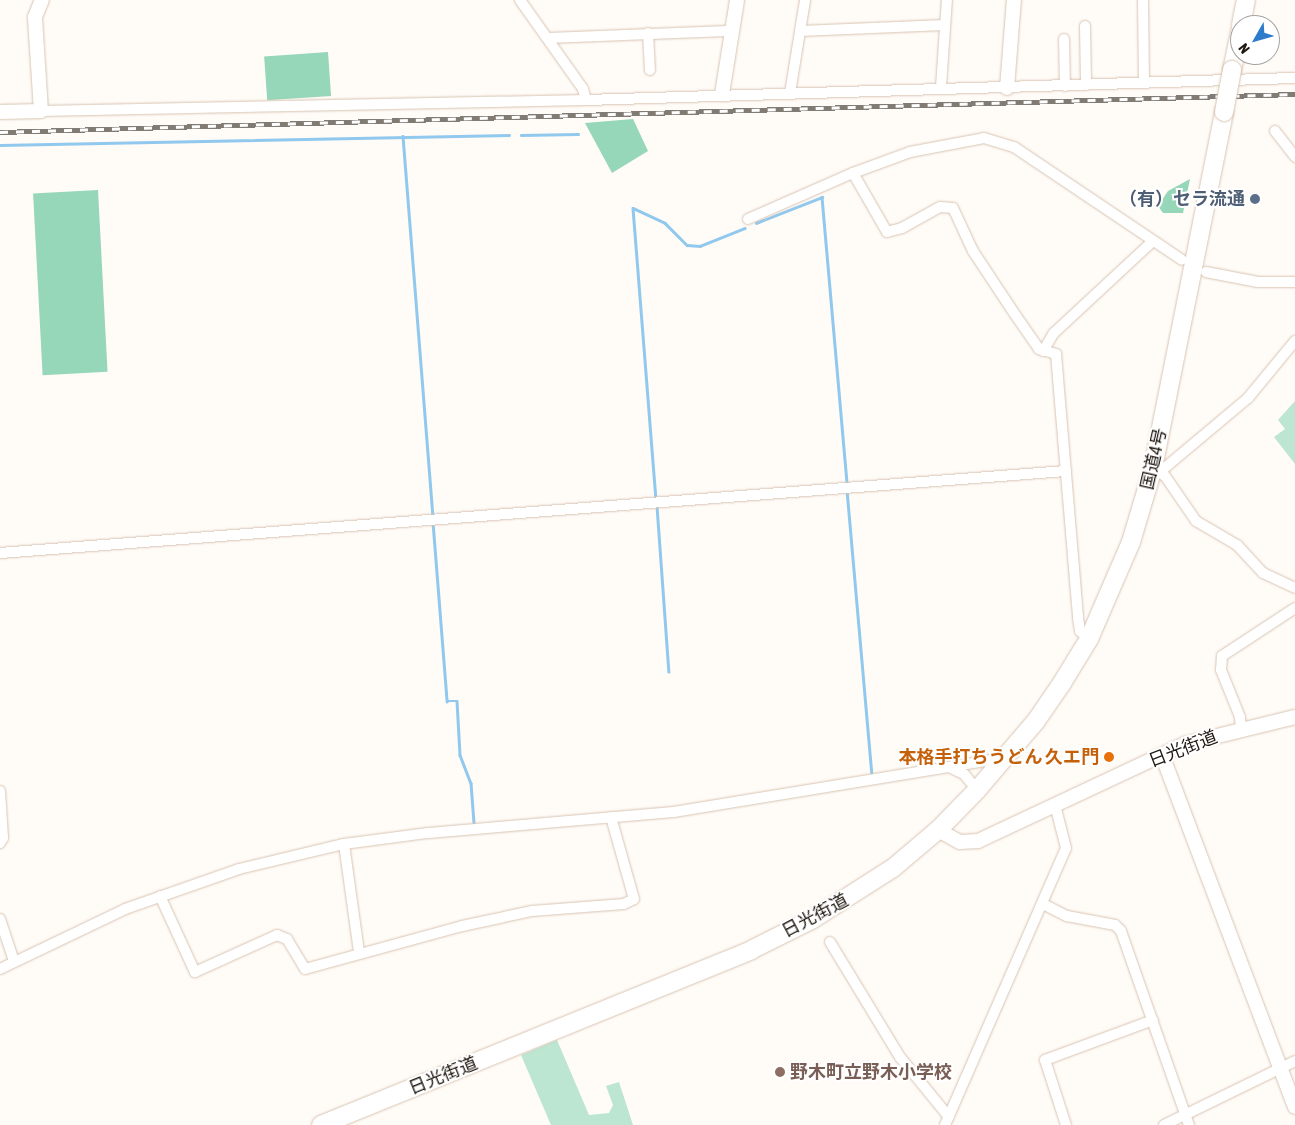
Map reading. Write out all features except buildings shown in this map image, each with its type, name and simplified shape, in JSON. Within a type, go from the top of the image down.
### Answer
[{"type":"highway","points":[[1243,15],[1246,0]]},
{"type":"highway","name":"国道4号","points":[[938,830],[1008,756],[1062,683],[1089,639],[1131,542],[1157,470],[1233,65]]},
{"type":"highway","name":"日光街道","points":[[321,1125],[751,950],[859,892],[938,830]]},
{"type":"street","points":[[42,0],[35,17],[42,111]]},
{"type":"street","points":[[520,0],[584,89],[586,100]]},
{"type":"street","points":[[722,94],[734,31],[737,0]]},
{"type":"street","points":[[790,93],[806,0]]},
{"type":"street","points":[[941,87],[947,0]]},
{"type":"street","points":[[1007,88],[1014,0]]},
{"type":"street","points":[[1143,0],[1144,83]]},
{"type":"street","points":[[800,31],[945,25]]},
{"type":"street","points":[[1086,26],[1086,85]]},
{"type":"street","points":[[548,38],[734,31]]},
{"type":"street","points":[[648,33],[650,70]]},
{"type":"street","points":[[1064,39],[1065,86]]},
{"type":"street","points":[[0,112],[586,100],[941,87],[1007,88],[1295,78]]},
{"type":"street","points":[[1275,131],[1295,157]]},
{"type":"street","points":[[748,219],[853,173],[935,146],[973,138],[992,140],[1014,147],[1182,260]]},
{"type":"street","points":[[853,173],[887,232],[902,228],[940,208],[953,208],[982,266],[1043,351],[1057,358],[1078,618],[1080,631],[1089,639]]},
{"type":"street","points":[[1043,351],[1054,333],[1152,241]]},
{"type":"street","points":[[1206,272],[1258,282],[1295,282]]},
{"type":"street","points":[[1295,341],[1248,398],[1157,470],[1196,521],[1237,545],[1263,573],[1295,590]]},
{"type":"street","points":[[0,553],[1066,471]]},
{"type":"street","points":[[1241,729],[1240,717],[1221,670],[1222,656],[1295,608]]},
{"type":"street","name":"日光街道","points":[[938,830],[960,842],[978,841],[1162,755],[1194,742],[1295,717]]},
{"type":"street","points":[[1162,755],[1295,1107]]},
{"type":"street","points":[[0,969],[87,924],[160,896],[239,869],[344,844],[428,833],[674,812],[1008,756]]},
{"type":"street","points":[[950,767],[964,774],[977,790]]},
{"type":"street","points":[[0,791],[3,838],[0,842]]},
{"type":"street","points":[[830,942],[900,1057],[947,1121],[1066,848],[1055,805]]},
{"type":"street","points":[[160,896],[195,972],[277,935],[287,939],[305,969],[359,952],[532,911],[624,904],[634,899],[611,817]]},
{"type":"street","points":[[344,844],[359,952]]},
{"type":"street","points":[[1043,904],[1067,916],[1115,925],[1121,931],[1189,1125]]},
{"type":"street","points":[[0,919],[14,961]]},
{"type":"street","points":[[1066,1125],[1045,1060],[1153,1020]]},
{"type":"street","points":[[1164,1125],[1295,1061]]},
{"type":"green space","points":[[328,52],[331,96],[267,100],[264,56]]},
{"type":"green space","points":[[633,119],[648,151],[612,173],[585,123]]},
{"type":"green space","points":[[1190,179],[1183,213],[1163,213],[1158,206],[1168,191]]},
{"type":"green space","points":[[98,190],[108,372],[43,375],[33,193]]},
{"type":"green space","points":[[1295,401],[1295,464],[1274,437],[1285,429],[1278,420]]},
{"type":"green space","points":[[557,1040],[589,1115],[609,1113],[613,1105],[606,1086],[619,1082],[633,1125],[551,1125],[521,1055]]},
{"type":"waterway","points":[[521,135],[578,134]]},
{"type":"waterway","points":[[0,145],[509,135]]},
{"type":"waterway","points":[[403,136],[433,517]]},
{"type":"waterway","points":[[756,223],[822,197],[847,485]]},
{"type":"waterway","points":[[633,208],[656,501]]},
{"type":"waterway","points":[[633,208],[665,223],[687,245],[700,246],[745,228]]},
{"type":"waterway","points":[[847,490],[872,773]]},
{"type":"waterway","points":[[657,506],[669,672]]},
{"type":"waterway","points":[[433,522],[447,701],[457,701],[460,755],[471,783],[474,823]]},
{"type":"railway","points":[[0,132],[1295,94]]},
{"type":"place","name":"（有）セラ流通","points":[[1255,199]]},
{"type":"place","name":"本格手打ちうどん 久エ門","points":[[1109,757]]},
{"type":"place","name":"野木町立野木小学校","points":[[780,1072]]}]
